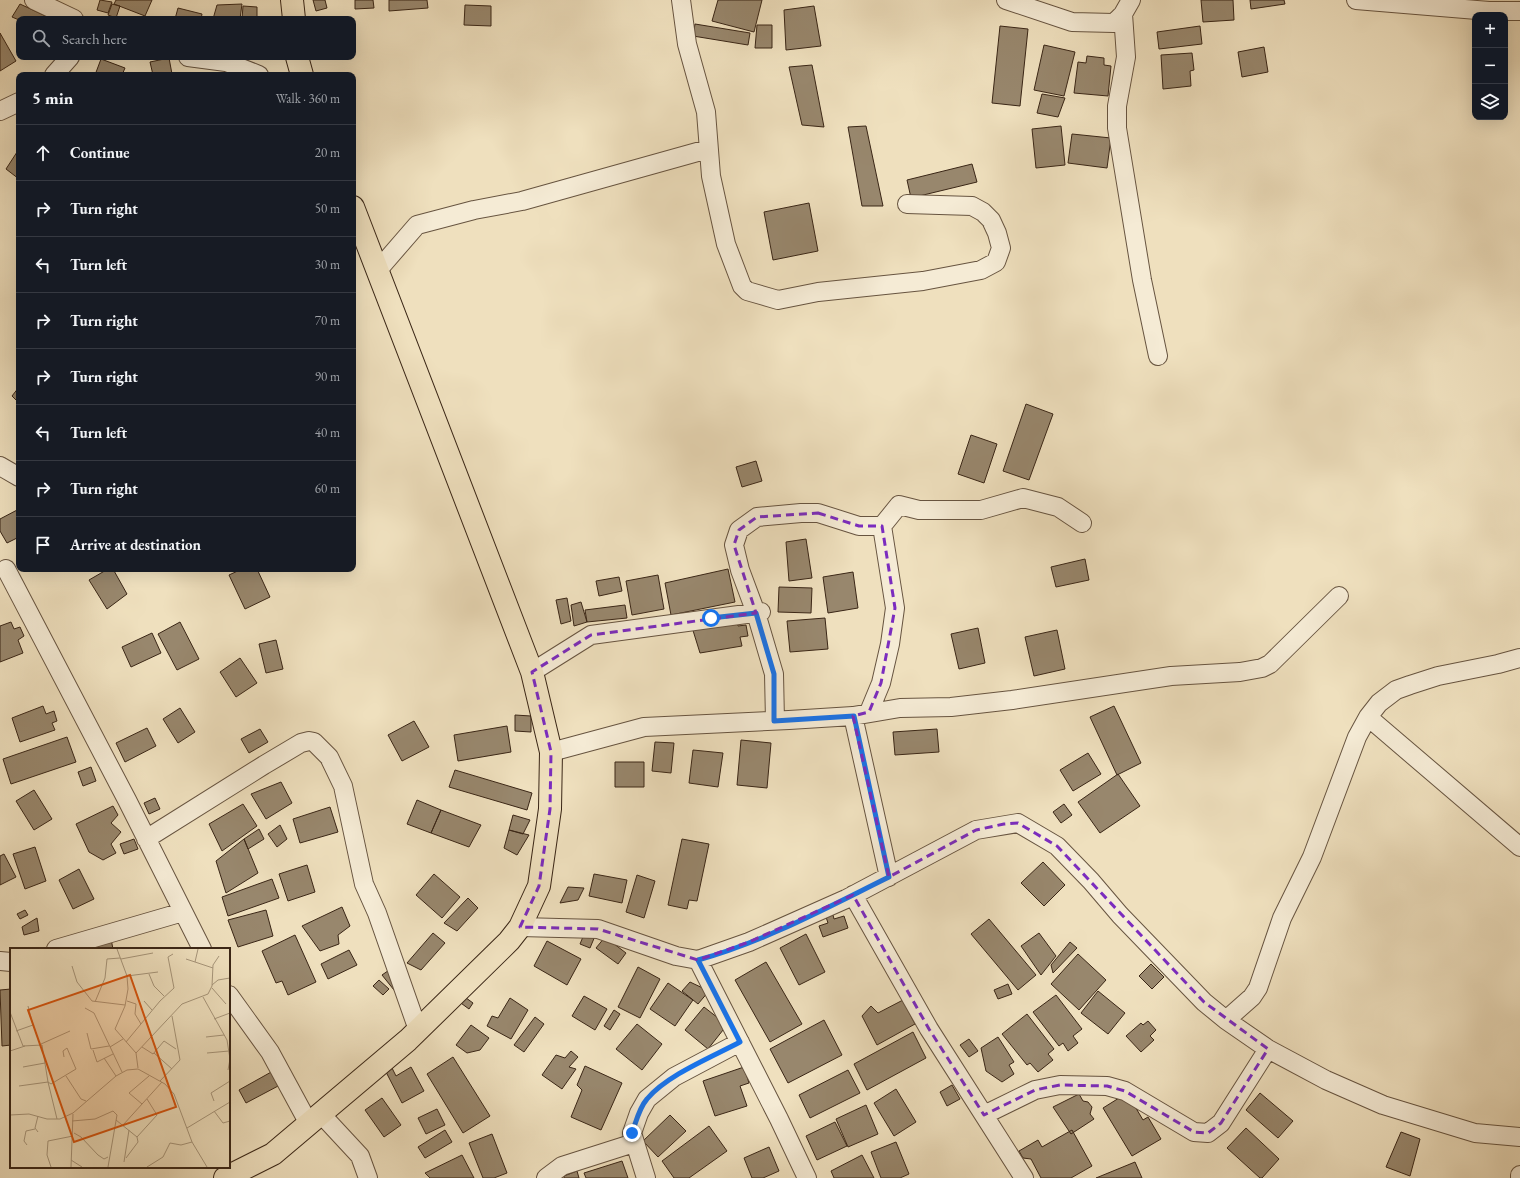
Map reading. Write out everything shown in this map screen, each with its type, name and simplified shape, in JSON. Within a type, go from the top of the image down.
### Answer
[{"type":"main road","points":[[292,0],[294,16]]},
{"type":"main road","points":[[299,60],[301,72]]},
{"type":"main road","points":[[225,1178],[273,1154],[418,1030],[504,947],[520,927],[539,886],[550,809],[551,752],[532,672],[356,215]]},
{"type":"street","points":[[34,0],[70,11]]},
{"type":"street","points":[[681,0],[687,44],[706,112],[711,176],[726,244],[742,286],[747,291],[756,295],[778,300],[818,292],[923,281],[981,270],[996,262],[1000,248],[997,233],[991,220],[983,212],[972,206],[907,204]]},
{"type":"street","points":[[1006,0],[1072,22],[1114,23],[1127,7]]},
{"type":"street","points":[[1356,0],[1489,10],[1520,10]]},
{"type":"street","points":[[1127,7],[1126,57],[1117,106],[1117,128],[1142,280],[1158,356]]},
{"type":"street","points":[[57,72],[67,60]]},
{"type":"street","points":[[198,60],[223,68],[244,72]]},
{"type":"street","points":[[0,111],[16,103]]},
{"type":"street","points":[[378,270],[417,225],[474,210],[522,201],[708,149]]},
{"type":"street","points":[[0,466],[16,475]]},
{"type":"street","points":[[889,877],[861,714],[881,683],[890,644],[895,608],[882,526],[899,506],[919,510],[981,510],[1023,498],[1058,507],[1082,523]]},
{"type":"street","points":[[774,721],[774,674],[758,613],[740,570],[734,545],[739,530],[757,516],[818,513],[859,526],[882,526]]},
{"type":"street","points":[[8,568],[201,948]]},
{"type":"street","points":[[551,752],[644,727],[774,721],[861,714],[900,708],[951,707],[1004,701],[1171,676],[1240,672],[1262,668],[1270,664],[1340,596]]},
{"type":"street","points":[[532,672],[591,635],[758,613]]},
{"type":"street","points":[[1226,1020],[1252,998],[1258,988],[1282,918],[1312,857],[1357,737],[1368,716],[1379,703],[1396,690],[1438,676],[1520,658]]},
{"type":"street","points":[[1368,716],[1520,847]]},
{"type":"street","points":[[146,839],[301,743],[309,741],[314,742],[329,757],[343,786],[364,884],[377,913],[418,1030]]},
{"type":"street","points":[[520,927],[598,929],[676,956],[698,960],[721,954],[853,895],[976,830],[1018,823],[1057,846],[1150,947],[1204,1002],[1226,1020],[1268,1049],[1326,1080],[1383,1105],[1475,1132],[1520,1137]]},
{"type":"street","points":[[853,895],[929,1029],[1024,1178]]},
{"type":"street","points":[[59,948],[183,912]]},
{"type":"street","points":[[698,960],[807,1178]]},
{"type":"street","points":[[0,961],[10,962]]},
{"type":"street","points":[[230,995],[315,1119],[360,1156],[368,1178]]},
{"type":"street","points":[[646,1178],[632,1133],[639,1113],[647,1099],[674,1077],[740,1042]]},
{"type":"street","points":[[984,1115],[1042,1089],[1060,1085],[1107,1086],[1125,1092],[1194,1132],[1208,1133],[1221,1123],[1268,1049]]},
{"type":"street","points":[[546,1178],[562,1166],[634,1143]]},
{"type":"highlighted area","points":[[818,513],[859,526],[882,526],[895,608],[881,683],[869,712],[853,716],[889,877],[976,830],[1004,824],[1018,823],[1057,846],[1204,1002],[1268,1049],[1221,1123],[1208,1133],[1194,1132],[1125,1091],[1107,1086],[1060,1085],[1035,1090],[984,1115],[929,1029],[853,895],[749,942],[698,960],[598,929],[520,927],[539,886],[550,809],[551,752],[532,672],[591,635],[756,613],[734,545],[739,530],[757,517]]},
{"type":"building","points":[[100,0],[112,2],[108,13],[97,10]]},
{"type":"building","points":[[116,0],[152,0],[145,16],[114,4]]},
{"type":"building","points":[[313,0],[325,0],[327,8],[316,11]]},
{"type":"building","points":[[355,0],[373,0],[374,8],[355,9]]},
{"type":"building","points":[[389,0],[427,0],[428,8],[389,11]]},
{"type":"building","points":[[718,0],[762,0],[754,32],[712,21]]},
{"type":"building","points":[[1201,0],[1233,0],[1234,20],[1203,22]]},
{"type":"building","points":[[1250,0],[1284,0],[1285,4],[1251,9]]},
{"type":"building","points":[[20,4],[46,16],[16,16],[16,19],[12,17]]},
{"type":"building","points":[[112,4],[120,6],[117,16],[108,15]]},
{"type":"building","points":[[242,4],[240,16],[214,16],[217,5]]},
{"type":"building","points":[[465,5],[491,6],[491,26],[464,25]]},
{"type":"building","points":[[243,6],[257,7],[257,16],[242,16]]},
{"type":"building","points":[[814,6],[821,46],[786,50],[784,10]]},
{"type":"building","points":[[178,8],[202,14],[202,16],[176,16]]},
{"type":"building","points":[[695,24],[750,33],[748,45],[693,36]]},
{"type":"building","points":[[757,25],[772,25],[772,48],[755,48]]},
{"type":"building","points":[[1000,26],[1028,29],[1020,106],[992,103]]},
{"type":"building","points":[[1200,26],[1202,44],[1159,49],[1157,32]]},
{"type":"building","points":[[0,33],[16,61],[0,71]]},
{"type":"building","points":[[1044,45],[1075,52],[1064,96],[1034,90]]},
{"type":"building","points":[[1264,47],[1268,72],[1242,77],[1238,52]]},
{"type":"building","points":[[1192,53],[1194,70],[1190,71],[1191,86],[1163,89],[1161,55]]},
{"type":"building","points":[[1087,56],[1104,58],[1104,65],[1111,66],[1108,96],[1074,93],[1078,62],[1086,63]]},
{"type":"building","points":[[101,60],[125,68],[123,72],[96,72]]},
{"type":"building","points":[[169,60],[172,72],[152,72],[150,62]]},
{"type":"building","points":[[812,65],[824,127],[802,125],[789,67]]},
{"type":"building","points":[[1042,94],[1065,98],[1058,117],[1037,113]]},
{"type":"building","points":[[866,126],[883,206],[862,206],[848,127]]},
{"type":"building","points":[[1061,126],[1065,165],[1036,168],[1032,129]]},
{"type":"building","points":[[1072,134],[1111,138],[1107,168],[1068,163]]},
{"type":"building","points":[[16,154],[16,177],[6,169]]},
{"type":"building","points":[[972,164],[977,182],[911,198],[907,180]]},
{"type":"building","points":[[809,203],[818,251],[773,260],[764,212]]},
{"type":"building","points":[[16,391],[16,400],[12,396]]},
{"type":"building","points":[[1026,404],[1053,414],[1029,480],[1003,471]]},
{"type":"building","points":[[971,435],[997,444],[984,483],[958,474]]},
{"type":"building","points":[[756,461],[762,481],[742,487],[736,467]]},
{"type":"building","points":[[16,511],[16,538],[7,543],[0,531],[0,519]]},
{"type":"building","points":[[806,539],[812,578],[789,581],[786,542]]},
{"type":"building","points":[[1085,559],[1089,580],[1056,587],[1051,567]]},
{"type":"building","points":[[728,569],[735,602],[671,615],[665,583]]},
{"type":"building","points":[[103,572],[115,572],[127,594],[107,609],[89,580]]},
{"type":"building","points":[[236,572],[258,572],[270,597],[245,609],[229,575]]},
{"type":"building","points":[[853,572],[858,608],[828,613],[823,577]]},
{"type":"building","points":[[658,575],[664,609],[632,615],[626,581]]},
{"type":"building","points":[[619,577],[622,591],[599,596],[596,581]]},
{"type":"building","points":[[779,587],[812,588],[811,613],[778,612]]},
{"type":"building","points":[[567,598],[571,621],[561,624],[556,600]]},
{"type":"building","points":[[581,602],[587,622],[574,626],[571,605]]},
{"type":"building","points":[[625,605],[627,618],[587,622],[585,610]]},
{"type":"building","points":[[825,618],[828,649],[790,652],[787,621]]},
{"type":"building","points":[[737,620],[738,626],[746,625],[748,636],[740,637],[742,646],[700,653],[691,624]]},
{"type":"building","points":[[11,622],[14,629],[20,627],[24,636],[18,640],[23,653],[0,662],[0,626]]},
{"type":"building","points":[[180,622],[199,659],[177,670],[158,634]]},
{"type":"building","points":[[978,628],[985,663],[959,669],[951,634]]},
{"type":"building","points":[[1057,630],[1065,669],[1034,676],[1025,637]]},
{"type":"building","points":[[152,633],[161,653],[131,667],[122,647]]},
{"type":"building","points":[[276,640],[283,669],[266,673],[259,644]]},
{"type":"building","points":[[240,658],[257,683],[236,697],[220,672]]},
{"type":"building","points":[[43,706],[46,714],[54,711],[57,721],[52,723],[55,730],[20,742],[12,718]]},
{"type":"building","points":[[1114,706],[1141,763],[1117,775],[1090,717]]},
{"type":"building","points":[[180,708],[195,732],[178,743],[163,719]]},
{"type":"building","points":[[515,715],[531,716],[531,732],[515,731]]},
{"type":"building","points":[[414,721],[429,747],[402,761],[388,735]]},
{"type":"building","points":[[507,726],[511,752],[458,761],[454,735]]},
{"type":"building","points":[[147,728],[156,746],[125,762],[116,743]]},
{"type":"building","points":[[260,729],[268,742],[249,753],[241,739]]},
{"type":"building","points":[[937,729],[939,752],[895,755],[893,732]]},
{"type":"building","points":[[67,737],[76,762],[11,784],[3,759]]},
{"type":"building","points":[[741,740],[771,743],[767,788],[737,785]]},
{"type":"building","points":[[655,742],[674,743],[671,773],[652,771]]},
{"type":"building","points":[[693,750],[723,753],[718,787],[689,783]]},
{"type":"building","points":[[1088,753],[1101,774],[1073,791],[1060,770]]},
{"type":"building","points":[[615,762],[644,762],[644,787],[615,787]]},
{"type":"building","points":[[91,767],[96,781],[83,786],[78,772]]},
{"type":"building","points":[[455,770],[532,793],[527,810],[449,787]]},
{"type":"building","points":[[1118,774],[1140,806],[1100,833],[1078,802]]},
{"type":"building","points":[[281,782],[292,803],[266,819],[251,794]]},
{"type":"building","points":[[34,790],[52,819],[34,830],[16,801]]},
{"type":"building","points":[[155,798],[160,809],[149,814],[144,803]]},
{"type":"building","points":[[417,800],[441,810],[431,833],[407,824]]},
{"type":"building","points":[[243,804],[257,826],[222,851],[209,824]]},
{"type":"building","points":[[1064,804],[1072,815],[1061,823],[1053,812]]},
{"type":"building","points":[[113,806],[118,815],[111,823],[121,832],[111,844],[116,853],[103,860],[89,852],[76,824]]},
{"type":"building","points":[[330,807],[338,832],[300,843],[293,819]]},
{"type":"building","points":[[441,810],[481,825],[469,847],[431,833]]},
{"type":"building","points":[[513,815],[530,820],[523,834],[509,830]]},
{"type":"building","points":[[280,825],[287,839],[277,847],[268,834]]},
{"type":"building","points":[[259,829],[264,839],[248,849],[244,839]]},
{"type":"building","points":[[509,830],[529,835],[517,855],[504,848]]},
{"type":"building","points":[[134,839],[138,849],[124,854],[120,844]]},
{"type":"building","points":[[244,839],[258,873],[226,893],[216,861]]},
{"type":"building","points":[[682,839],[709,844],[697,901],[689,900],[687,909],[668,905]]},
{"type":"building","points":[[35,847],[46,881],[25,889],[13,854]]},
{"type":"building","points":[[4,854],[16,877],[0,885],[0,856]]},
{"type":"building","points":[[1043,862],[1065,885],[1044,906],[1021,883]]},
{"type":"building","points":[[307,865],[315,892],[288,901],[279,874]]},
{"type":"building","points":[[79,869],[94,899],[73,909],[59,880]]},
{"type":"building","points":[[434,874],[460,897],[442,918],[416,895]]},
{"type":"building","points":[[594,874],[627,880],[622,903],[589,896]]},
{"type":"building","points":[[637,875],[655,881],[644,918],[626,912]]},
{"type":"building","points":[[272,879],[279,898],[228,916],[222,897]]},
{"type":"building","points":[[568,887],[584,888],[578,900],[560,903]]},
{"type":"building","points":[[468,898],[478,908],[457,931],[444,923]]},
{"type":"building","points":[[342,907],[350,926],[338,935],[339,944],[320,951],[302,926]]},
{"type":"building","points":[[25,910],[28,915],[20,919],[17,914]]},
{"type":"building","points":[[266,910],[273,936],[238,947],[228,920]]},
{"type":"building","points":[[833,915],[834,919],[844,916],[848,928],[823,937],[819,926],[828,923],[826,917]]},
{"type":"building","points":[[37,918],[39,931],[24,935],[22,927]]},
{"type":"building","points":[[989,919],[1036,975],[1018,990],[971,934]]},
{"type":"building","points":[[585,932],[595,936],[590,948],[580,944]]},
{"type":"building","points":[[433,933],[445,943],[421,970],[407,963]]},
{"type":"building","points":[[1039,933],[1056,956],[1041,975],[1021,946]]},
{"type":"building","points":[[806,934],[825,972],[799,985],[780,948]]},
{"type":"building","points":[[295,935],[316,982],[288,995],[282,981],[276,983],[262,951]]},
{"type":"building","points":[[605,937],[626,953],[618,964],[596,948]]},
{"type":"building","points":[[111,939],[113,948],[92,948],[91,943]]},
{"type":"building","points":[[547,941],[581,959],[567,985],[534,966]]},
{"type":"building","points":[[1070,942],[1077,948],[1053,973],[1051,965]]},
{"type":"building","points":[[349,950],[357,965],[328,979],[321,964]]},
{"type":"building","points":[[1078,954],[1106,980],[1079,1010],[1051,984]]},
{"type":"building","points":[[766,962],[802,1024],[770,1042],[735,980]]},
{"type":"building","points":[[1151,964],[1164,977],[1152,989],[1139,976]]},
{"type":"building","points":[[395,966],[402,1000],[382,975]]},
{"type":"building","points":[[638,967],[660,979],[640,1018],[618,1007]]},
{"type":"building","points":[[379,980],[389,989],[383,995],[373,986]]},
{"type":"building","points":[[690,982],[709,991],[698,1004],[682,991]]},
{"type":"building","points":[[668,983],[693,1000],[675,1026],[650,1009]]},
{"type":"building","points":[[1008,984],[1012,994],[998,999],[994,990]]},
{"type":"building","points":[[10,989],[10,1045],[2,1046],[0,990]]},
{"type":"building","points":[[1098,991],[1125,1013],[1108,1034],[1081,1013]]},
{"type":"building","points":[[458,992],[473,1003],[469,1009],[454,998]]},
{"type":"building","points":[[1056,995],[1082,1029],[1073,1036],[1078,1043],[1068,1051],[1063,1043],[1059,1046],[1033,1012]]},
{"type":"building","points":[[584,996],[607,1009],[595,1030],[572,1016]]},
{"type":"building","points":[[510,998],[528,1010],[511,1039],[487,1026],[492,1016],[498,1018]]},
{"type":"building","points":[[903,1000],[915,1024],[877,1045],[862,1016],[871,1006],[878,1013]]},
{"type":"building","points":[[704,1007],[727,1025],[708,1049],[685,1030]]},
{"type":"building","points":[[614,1010],[620,1014],[610,1030],[604,1026]]},
{"type":"building","points":[[1027,1014],[1054,1049],[1048,1054],[1053,1060],[1038,1072],[1030,1063],[1027,1065],[1002,1034]]},
{"type":"building","points":[[535,1017],[544,1024],[524,1052],[514,1045]]},
{"type":"building","points":[[824,1020],[842,1055],[788,1083],[770,1049]]},
{"type":"building","points":[[1148,1021],[1156,1030],[1150,1036],[1154,1040],[1141,1052],[1126,1036],[1141,1023],[1143,1025]]},
{"type":"building","points":[[637,1024],[662,1044],[642,1070],[616,1049]]},
{"type":"building","points":[[471,1025],[489,1038],[480,1050],[467,1053],[456,1045]]},
{"type":"building","points":[[913,1032],[926,1058],[867,1090],[854,1064]]},
{"type":"building","points":[[998,1037],[1014,1062],[1009,1065],[1014,1074],[1002,1082],[986,1071],[981,1048]]},
{"type":"building","points":[[969,1039],[978,1051],[969,1057],[960,1045]]},
{"type":"building","points":[[571,1051],[578,1057],[569,1067],[576,1069],[562,1089],[542,1075],[556,1055],[565,1058]]},
{"type":"building","points":[[453,1057],[490,1116],[463,1133],[427,1074]]},
{"type":"building","points":[[391,1066],[396,1076],[411,1067],[424,1091],[402,1103],[386,1072]]},
{"type":"building","points":[[585,1066],[622,1083],[601,1130],[571,1117],[582,1090],[577,1085]]},
{"type":"building","points":[[744,1067],[749,1083],[740,1086],[747,1106],[715,1116],[703,1081]]},
{"type":"building","points":[[848,1070],[860,1093],[810,1118],[799,1095]]},
{"type":"building","points":[[273,1071],[280,1085],[246,1103],[239,1090]]},
{"type":"building","points":[[952,1085],[960,1099],[947,1106],[940,1092]]},
{"type":"building","points":[[896,1089],[916,1122],[894,1136],[874,1103]]},
{"type":"building","points":[[1127,1093],[1143,1120],[1148,1117],[1161,1139],[1132,1156],[1103,1108]]},
{"type":"building","points":[[1260,1093],[1293,1121],[1278,1138],[1246,1110]]},
{"type":"building","points":[[1079,1094],[1083,1101],[1088,1102],[1092,1107],[1090,1114],[1094,1119],[1071,1134],[1053,1107]]},
{"type":"building","points":[[382,1098],[401,1125],[384,1137],[365,1110]]},
{"type":"building","points":[[866,1105],[878,1134],[848,1147],[836,1119]]},
{"type":"building","points":[[437,1109],[445,1125],[426,1134],[418,1118]]},
{"type":"building","points":[[670,1115],[686,1131],[658,1157],[643,1141]]},
{"type":"building","points":[[835,1122],[847,1146],[817,1160],[806,1136]]},
{"type":"building","points":[[709,1126],[727,1151],[689,1178],[674,1178],[662,1161]]},
{"type":"building","points":[[1246,1128],[1279,1159],[1262,1178],[1260,1178],[1227,1148]]},
{"type":"building","points":[[445,1130],[452,1142],[425,1158],[418,1147]]},
{"type":"building","points":[[1072,1130],[1092,1166],[1071,1178],[1041,1178],[1031,1159],[1023,1158],[1019,1151],[1038,1140],[1042,1147]]},
{"type":"building","points":[[1401,1132],[1420,1139],[1410,1176],[1386,1167]]},
{"type":"building","points":[[492,1134],[507,1173],[494,1178],[483,1178],[469,1143]]},
{"type":"building","points":[[896,1142],[909,1174],[900,1178],[881,1178],[871,1152]]},
{"type":"building","points":[[769,1147],[779,1171],[763,1178],[752,1178],[744,1158]]},
{"type":"building","points":[[462,1155],[474,1178],[430,1178],[425,1173]]},
{"type":"building","points":[[862,1155],[874,1178],[834,1178],[831,1171]]},
{"type":"building","points":[[622,1161],[628,1178],[586,1178],[584,1173]]},
{"type":"building","points":[[1135,1162],[1142,1178],[1096,1178]]},
{"type":"building","points":[[577,1171],[579,1178],[564,1178],[564,1176]]},
{"type":"route","points":[[632,1133],[639,1113],[647,1099],[674,1077],[740,1042],[698,960],[721,954],[749,942],[846,899],[889,877],[854,716],[774,721],[774,674],[756,613],[711,618]]}]
